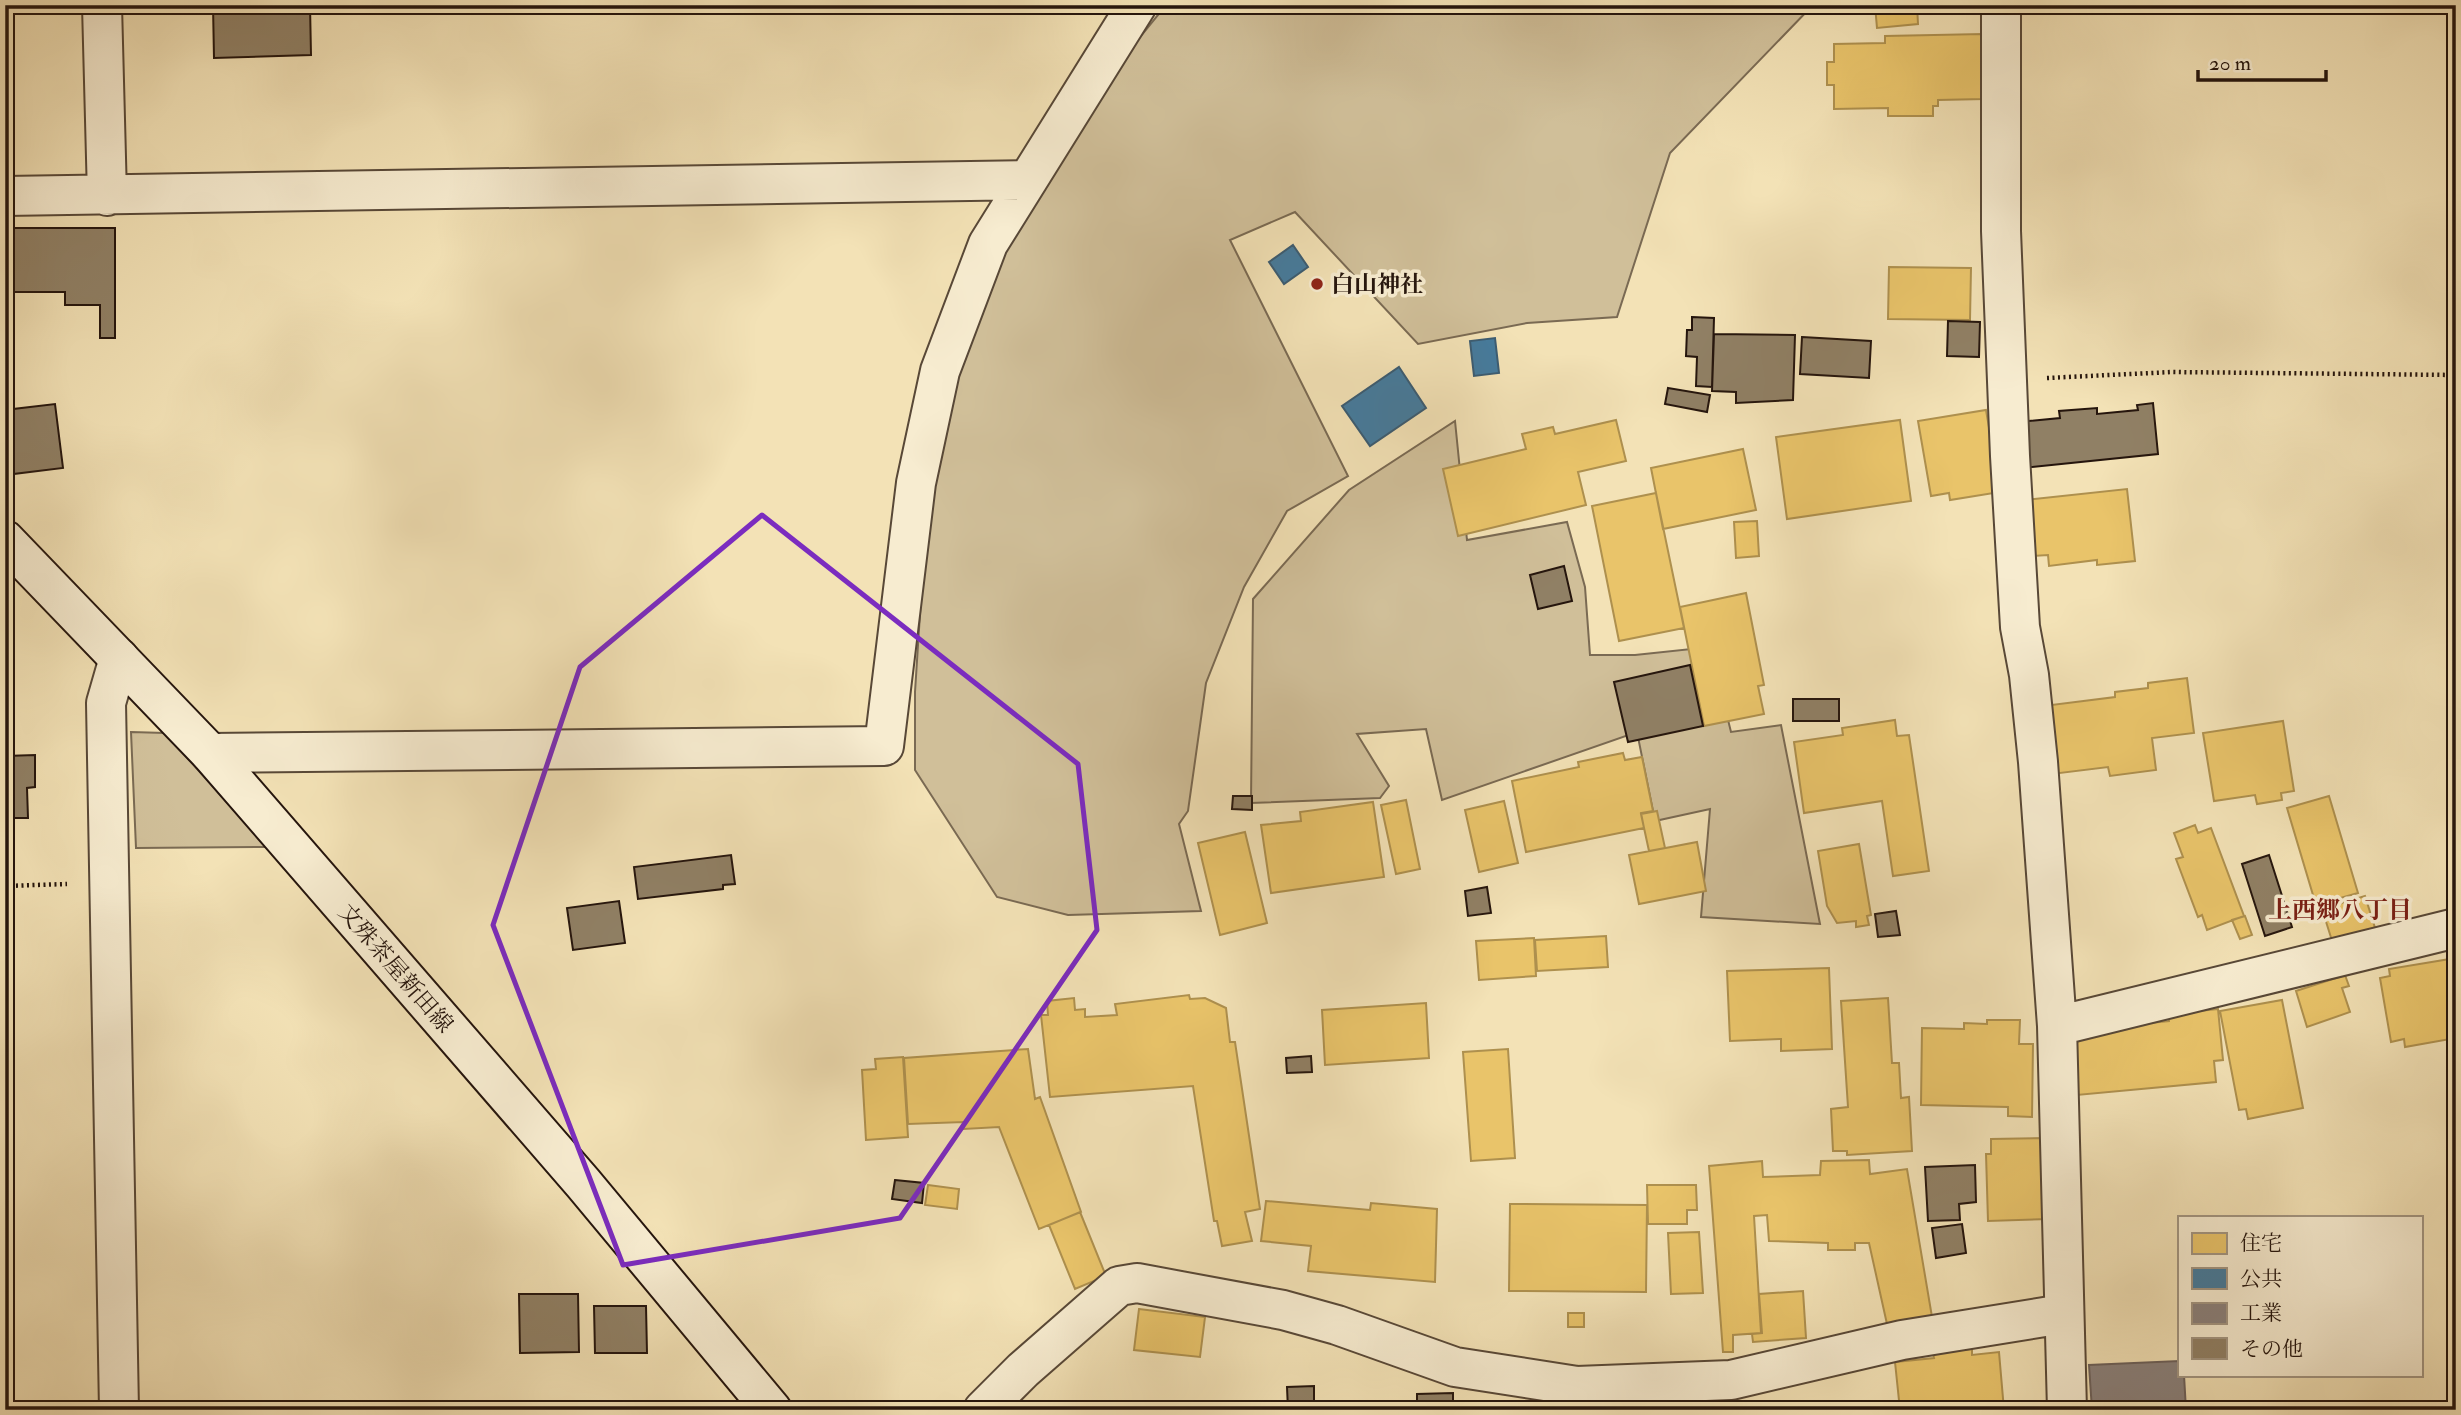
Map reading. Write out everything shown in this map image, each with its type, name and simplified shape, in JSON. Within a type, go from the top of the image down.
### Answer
[{"type":"street","points":[[102,5],[107,197]]},
{"type":"street","points":[[210,753],[884,746],[916,483],[940,371],[988,244],[1137,5]]},
{"type":"street","points":[[2001,5],[2001,243],[2009,379],[2010,456],[2020,627],[2029,675],[2038,762],[2057,1026],[2067,1410]]},
{"type":"street","points":[[5,197],[1028,180]]},
{"type":"street","name":"文殊茶屋新田線","points":[[5,540],[210,753],[583,1183],[772,1410]]},
{"type":"street","points":[[119,658],[106,703],[119,1410]]},
{"type":"street","points":[[2057,1026],[2456,928]]},
{"type":"street","points":[[983,1410],[1023,1370],[1119,1286],[1137,1283],[1283,1310],[1337,1325],[1455,1367],[1577,1398],[1731,1380],[1902,1340],[2063,1314]]},
{"type":"path","points":[[2009,379],[2172,372],[2456,375]]},
{"type":"path","points":[[5,886],[110,884]]},
{"type":"highlighted area","points":[[762,515],[1078,764],[1097,930],[900,1218],[623,1265],[493,925],[580,667]]},
{"type":"shaded area","points":[[1166,5],[1813,5],[1670,153],[1617,317],[1527,323],[1418,344],[1295,212],[1230,240],[1348,476],[1287,511],[1244,587],[1206,683],[1188,811],[1179,824],[1201,911],[1068,915],[997,897],[915,770],[915,692],[926,520],[958,357],[1007,242],[1088,101]]},
{"type":"shaded area","points":[[1455,421],[1467,540],[1567,522],[1585,587],[1590,655],[1635,655],[1710,647],[1731,732],[1781,725],[1820,924],[1701,917],[1710,809],[1655,821],[1637,732],[1442,800],[1426,729],[1357,734],[1389,786],[1380,798],[1251,803],[1253,599],[1349,490]]},
{"type":"shaded area","points":[[131,732],[165,733],[267,847],[136,848]]},
{"type":"building: 住宅","points":[[1875,5],[1917,5],[1918,24],[1877,28]]},
{"type":"building: 住宅","points":[[1920,5],[1987,5],[1987,9],[1920,10]]},
{"type":"building: 住宅","points":[[1983,34],[1984,99],[1938,100],[1938,106],[1933,106],[1933,116],[1888,116],[1888,108],[1834,109],[1834,85],[1827,85],[1827,62],[1834,62],[1834,44],[1885,43],[1885,36]]},
{"type":"building: 住宅","points":[[1889,267],[1971,268],[1970,320],[1888,319]]},
{"type":"building: 住宅","points":[[1986,410],[2000,492],[1950,500],[1949,493],[1931,496],[1918,421]]},
{"type":"building: 住宅","points":[[1616,420],[1626,461],[1578,472],[1586,505],[1458,536],[1443,469],[1526,449],[1522,434],[1553,427],[1555,434]]},
{"type":"building: 住宅","points":[[1900,420],[1911,501],[1787,519],[1776,437]]},
{"type":"building: 住宅","points":[[1743,449],[1756,510],[1663,529],[1651,468]]},
{"type":"building: 住宅","points":[[2127,489],[2135,561],[2097,565],[2097,560],[2049,566],[2048,555],[2032,556],[2026,500]]},
{"type":"building: 住宅","points":[[1656,493],[1684,628],[1619,641],[1592,506]]},
{"type":"building: 住宅","points":[[1757,521],[1759,556],[1736,558],[1734,522]]},
{"type":"building: 住宅","points":[[1746,593],[1764,685],[1758,686],[1764,714],[1704,726],[1680,607]]},
{"type":"building: 住宅","points":[[2187,678],[2194,733],[2152,738],[2156,770],[2110,776],[2108,767],[2052,774],[2043,706],[2115,697],[2115,692],[2148,688],[2148,683]]},
{"type":"building: 住宅","points":[[1895,720],[1897,736],[1909,735],[1929,871],[1893,876],[1882,801],[1804,813],[1794,742],[1843,735],[1842,728]]},
{"type":"building: 住宅","points":[[2283,721],[2294,791],[2281,793],[2282,800],[2257,804],[2255,795],[2214,801],[2203,733]]},
{"type":"building: 住宅","points":[[1623,753],[1625,760],[1642,757],[1653,811],[1641,813],[1644,828],[1526,852],[1512,781],[1579,767],[1578,762]]},
{"type":"building: 住宅","points":[[2329,796],[2358,893],[2316,905],[2287,808]]},
{"type":"building: 住宅","points":[[1406,800],[1420,869],[1396,874],[1381,805]]},
{"type":"building: 住宅","points":[[1504,801],[1518,863],[1479,872],[1465,810]]},
{"type":"building: 住宅","points":[[1373,802],[1384,877],[1271,893],[1261,825],[1301,821],[1300,812]]},
{"type":"building: 住宅","points":[[1657,811],[1665,848],[1649,851],[1641,814]]},
{"type":"building: 住宅","points":[[2195,825],[2198,833],[2211,828],[2244,916],[2207,930],[2202,915],[2198,917],[2176,859],[2183,857],[2174,833]]},
{"type":"building: 住宅","points":[[1245,832],[1267,923],[1220,935],[1198,843]]},
{"type":"building: 住宅","points":[[1697,842],[1706,891],[1639,904],[1629,855]]},
{"type":"building: 住宅","points":[[1859,844],[1871,915],[1867,916],[1869,925],[1856,927],[1856,921],[1837,923],[1827,906],[1818,851]]},
{"type":"building: 住宅","points":[[2365,896],[2376,931],[2334,947],[2322,909]]},
{"type":"building: 住宅","points":[[2245,916],[2252,935],[2240,939],[2232,920]]},
{"type":"building: 住宅","points":[[1606,936],[1608,967],[1537,971],[1535,940]]},
{"type":"building: 住宅","points":[[1534,938],[1536,976],[1479,980],[1476,941]]},
{"type":"building: 住宅","points":[[2456,958],[2456,1038],[2405,1047],[2404,1039],[2391,1042],[2380,978],[2390,976],[2389,969]]},
{"type":"building: 住宅","points":[[1829,968],[1832,1049],[1781,1051],[1781,1039],[1730,1041],[1727,971]]},
{"type":"building: 住宅","points":[[2345,975],[2349,986],[2342,988],[2350,1012],[2307,1027],[2296,991]]},
{"type":"building: 住宅","points":[[1189,995],[1190,999],[1205,998],[1226,1008],[1230,1042],[1235,1042],[1260,1209],[1245,1212],[1252,1241],[1222,1246],[1217,1221],[1214,1221],[1193,1086],[1050,1097],[1041,1015],[1048,1015],[1047,1001],[1074,998],[1075,1010],[1085,1009],[1085,1017],[1117,1015],[1115,1004]]},
{"type":"building: 住宅","points":[[1888,998],[1892,1063],[1899,1063],[1901,1098],[1909,1097],[1912,1151],[1847,1155],[1847,1151],[1833,1151],[1831,1109],[1848,1107],[1841,1001]]},
{"type":"building: 住宅","points":[[2282,1000],[2303,1108],[2248,1119],[2246,1109],[2239,1110],[2220,1011]]},
{"type":"building: 住宅","points":[[1426,1003],[1429,1058],[1325,1065],[1322,1010]]},
{"type":"building: 住宅","points":[[2218,1009],[2223,1060],[2214,1061],[2216,1082],[2077,1095],[2070,1025],[2108,1027],[2169,1021],[2169,1014]]},
{"type":"building: 住宅","points":[[1987,1020],[2020,1020],[2019,1044],[2033,1044],[2032,1117],[2008,1116],[2008,1107],[1921,1105],[1922,1028],[1964,1029],[1964,1023],[1987,1024]]},
{"type":"building: 住宅","points":[[1028,1049],[1035,1099],[1040,1097],[1081,1212],[1039,1229],[999,1127],[964,1129],[964,1122],[908,1124],[904,1058]]},
{"type":"building: 住宅","points":[[1508,1049],[1515,1158],[1471,1161],[1463,1052]]},
{"type":"building: 住宅","points":[[903,1057],[908,1137],[866,1140],[862,1070],[876,1069],[875,1059]]},
{"type":"building: 住宅","points":[[2046,1138],[2049,1219],[1988,1221],[1986,1154],[1991,1154],[1991,1139]]},
{"type":"building: 住宅","points":[[1869,1160],[1870,1174],[1907,1169],[1932,1317],[1887,1324],[1869,1243],[1855,1243],[1855,1250],[1828,1250],[1828,1243],[1769,1241],[1767,1215],[1754,1216],[1761,1333],[1733,1335],[1733,1352],[1723,1352],[1709,1166],[1762,1161],[1763,1177],[1820,1175],[1821,1161]]},
{"type":"building: 住宅","points":[[928,1185],[959,1189],[957,1209],[925,1205]]},
{"type":"building: 住宅","points":[[1647,1185],[1696,1185],[1697,1210],[1687,1210],[1687,1224],[1648,1224]]},
{"type":"building: 住宅","points":[[1266,1201],[1370,1210],[1371,1203],[1437,1209],[1435,1282],[1308,1271],[1311,1246],[1261,1241]]},
{"type":"building: 住宅","points":[[1510,1204],[1647,1205],[1646,1292],[1509,1291]]},
{"type":"building: 住宅","points":[[1080,1212],[1106,1276],[1075,1289],[1049,1225]]},
{"type":"building: 住宅","points":[[1699,1232],[1703,1293],[1671,1294],[1668,1233]]},
{"type":"building: 住宅","points":[[1803,1291],[1806,1338],[1753,1342],[1752,1334],[1762,1333],[1759,1294]]},
{"type":"building: 住宅","points":[[1139,1309],[1205,1317],[1200,1357],[1134,1350]]},
{"type":"building: 住宅","points":[[1568,1313],[1584,1313],[1584,1327],[1568,1327]]},
{"type":"building: 住宅","points":[[1972,1349],[1972,1355],[1999,1352],[2004,1410],[1900,1410],[1895,1362],[1934,1358],[1933,1353]]},
{"type":"building: 公共","points":[[1293,245],[1308,267],[1284,284],[1269,262]]},
{"type":"building: 公共","points":[[1495,338],[1499,373],[1474,376],[1470,341]]},
{"type":"building: 公共","points":[[1399,367],[1426,408],[1370,446],[1342,406]]},
{"type":"building: 工業","points":[[2178,1361],[2178,1376],[2184,1376],[2186,1410],[2092,1410],[2089,1365]]},
{"type":"building: その他","points":[[213,5],[310,5],[311,55],[214,58]]},
{"type":"building: その他","points":[[13,228],[115,228],[115,338],[100,338],[100,305],[65,305],[65,292],[13,292]]},
{"type":"building: その他","points":[[1692,317],[1714,318],[1712,387],[1696,386],[1697,357],[1686,356],[1687,330],[1692,330]]},
{"type":"building: その他","points":[[1948,321],[1980,322],[1979,357],[1947,356]]},
{"type":"building: その他","points":[[1714,334],[1795,335],[1793,400],[1736,403],[1736,392],[1712,391]]},
{"type":"building: その他","points":[[1802,337],[1871,341],[1869,378],[1800,374]]},
{"type":"building: その他","points":[[1668,388],[1710,395],[1707,412],[1665,404]]},
{"type":"building: その他","points":[[2153,403],[2158,454],[2023,468],[2018,422],[2060,418],[2059,411],[2097,408],[2097,414],[2138,410],[2137,405]]},
{"type":"building: その他","points":[[55,404],[63,468],[5,475],[5,410]]},
{"type":"building: その他","points":[[1564,566],[1572,601],[1538,609],[1530,575]]},
{"type":"building: その他","points":[[1690,665],[1703,726],[1628,742],[1614,682]]},
{"type":"building: その他","points":[[1793,699],[1839,699],[1839,721],[1793,721]]},
{"type":"building: その他","points":[[35,755],[35,787],[27,788],[28,818],[5,818],[5,756]]},
{"type":"building: その他","points":[[1233,796],[1252,796],[1252,810],[1232,809]]},
{"type":"building: その他","points":[[731,855],[735,884],[723,885],[723,889],[638,899],[634,867]]},
{"type":"building: その他","points":[[2269,855],[2292,927],[2265,936],[2242,864]]},
{"type":"building: その他","points":[[1487,887],[1491,913],[1468,916],[1465,891]]},
{"type":"building: その他","points":[[619,901],[625,943],[573,950],[567,908]]},
{"type":"building: その他","points":[[1896,911],[1900,935],[1878,937],[1875,914]]},
{"type":"building: その他","points":[[1311,1056],[1312,1072],[1287,1073],[1286,1058]]},
{"type":"building: その他","points":[[1975,1165],[1976,1202],[1959,1204],[1960,1220],[1928,1221],[1925,1167]]},
{"type":"building: その他","points":[[895,1180],[924,1183],[922,1203],[892,1199]]},
{"type":"building: その他","points":[[1962,1224],[1966,1253],[1936,1258],[1932,1228]]},
{"type":"building: その他","points":[[519,1294],[578,1294],[579,1352],[520,1353]]},
{"type":"building: その他","points":[[594,1306],[646,1306],[647,1353],[595,1353]]},
{"type":"building: その他","points":[[1314,1386],[1314,1410],[1288,1410],[1287,1387]]},
{"type":"building: その他","points":[[1453,1393],[1453,1410],[1417,1410],[1417,1394]]},
{"type":"place","name":"白山神社","points":[[1317,284]]},
{"type":"district","name":"上西郷八丁目","points":[[2340,910]]}]
